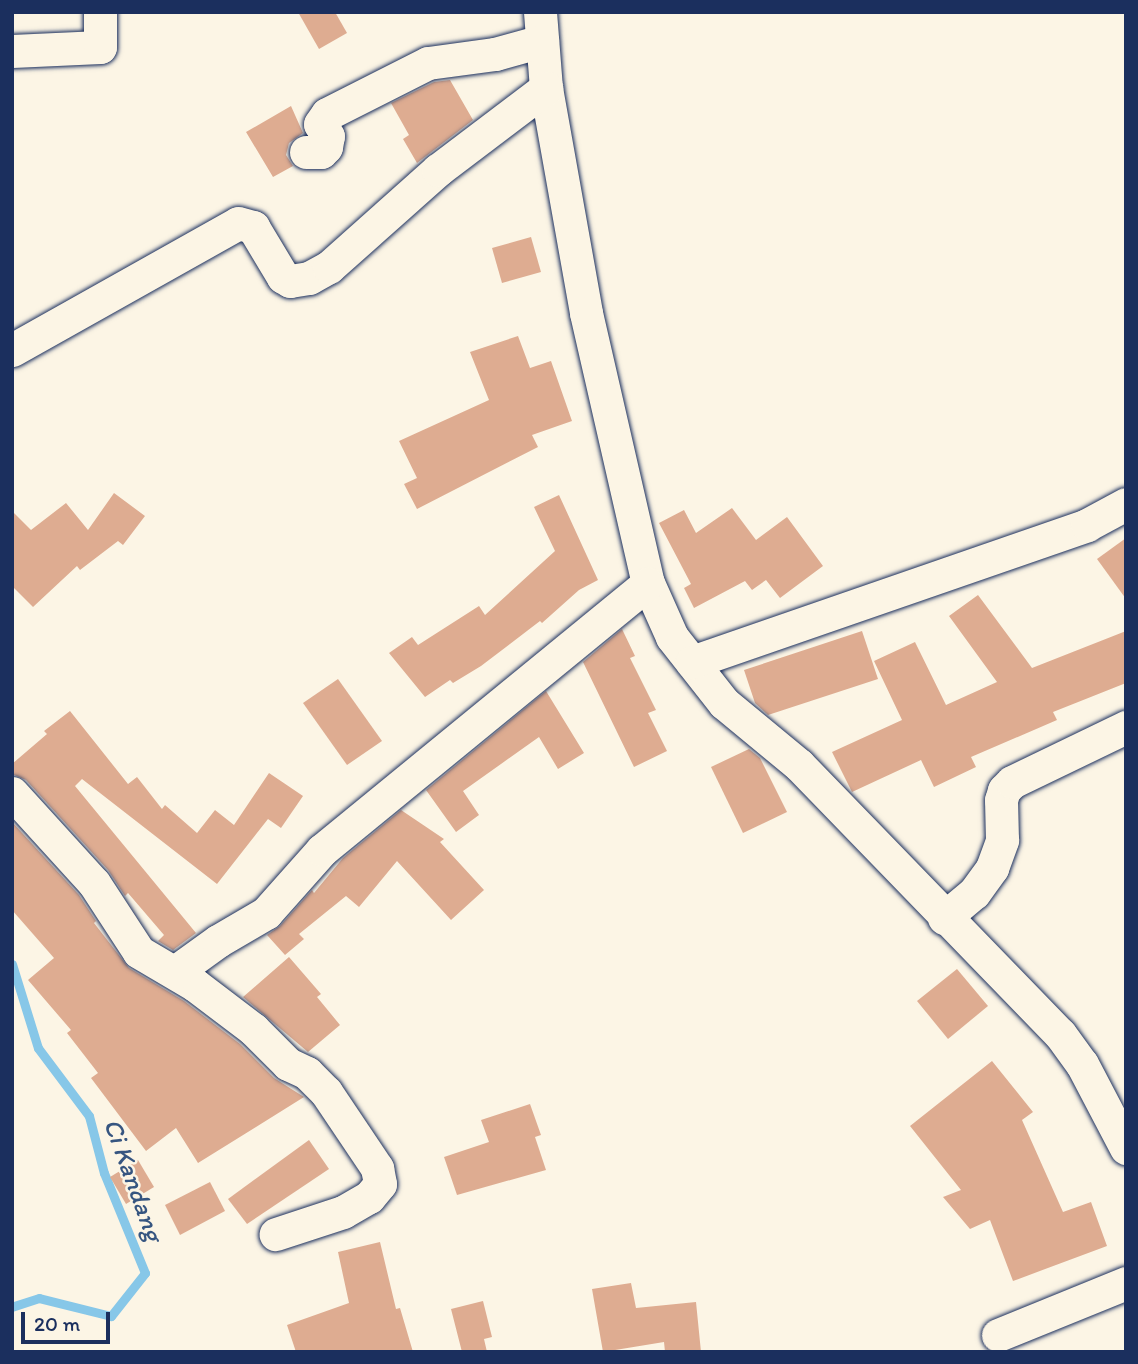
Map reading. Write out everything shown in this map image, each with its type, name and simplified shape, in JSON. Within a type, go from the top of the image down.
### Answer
[{"type":"street","points":[[12,51],[100,47],[100,12]]},
{"type":"street","points":[[306,152],[321,152],[327,147],[328,136],[320,124],[327,114],[428,63],[495,54],[541,27],[546,88],[586,313],[649,583],[672,638],[724,703],[799,765],[944,918],[1060,1034],[1082,1064],[1126,1148]]},
{"type":"street","points":[[12,350],[237,223],[253,228],[283,277],[290,281],[309,278],[329,267],[438,170],[546,88]]},
{"type":"street","points":[[692,662],[1087,525],[1126,504]]},
{"type":"street","points":[[175,972],[218,941],[266,913],[322,850],[649,583]]},
{"type":"street","points":[[944,918],[974,893],[992,867],[1002,840],[1000,800],[1004,790],[1012,782],[1126,727]]},
{"type":"street","points":[[12,793],[94,883],[139,951],[157,965],[175,972],[253,1029],[288,1064],[307,1073],[377,1168],[380,1184],[369,1197],[343,1212],[276,1234]]},
{"type":"street","points":[[998,1335],[1126,1283]]},
{"type":"building","points":[[298,12],[335,12],[347,33],[319,49]]},
{"type":"building","points":[[450,80],[473,120],[417,163],[403,139],[409,135],[391,103],[434,82]]},
{"type":"building","points":[[291,106],[303,133],[289,143],[286,155],[293,166],[273,177],[246,132]]},
{"type":"building","points":[[531,237],[541,272],[502,283],[492,248]]},
{"type":"building","points":[[518,336],[530,368],[551,361],[572,421],[532,435],[538,447],[417,509],[404,484],[417,478],[399,441],[489,400],[470,352]]},
{"type":"building","points":[[114,493],[145,516],[123,545],[118,541],[80,570],[77,566],[33,607],[12,586],[12,511],[31,530],[66,503],[88,530]]},
{"type":"building","points":[[559,495],[598,580],[579,590],[542,623],[540,621],[481,666],[453,683],[450,680],[425,697],[389,653],[412,637],[418,645],[479,606],[485,615],[555,551],[534,507]]},
{"type":"building","points":[[732,508],[756,540],[787,517],[823,566],[780,598],[766,580],[752,590],[745,581],[694,608],[684,588],[691,584],[659,523],[684,510],[696,533]]},
{"type":"building","points":[[1126,538],[1126,599],[1097,559]]},
{"type":"building","points":[[978,595],[1032,668],[1126,631],[1126,683],[1053,712],[1057,720],[971,757],[976,767],[934,787],[921,760],[852,792],[832,752],[902,720],[874,661],[915,642],[946,705],[997,682],[949,616]]},
{"type":"building","points":[[622,629],[635,656],[630,658],[656,710],[648,713],[667,751],[634,767],[583,662]]},
{"type":"building","points":[[862,631],[878,679],[768,715],[755,703],[744,670]]},
{"type":"building","points":[[338,679],[382,741],[347,765],[303,703]]},
{"type":"building","points":[[546,691],[584,753],[558,769],[539,737],[463,791],[479,815],[456,832],[426,790]]},
{"type":"building","points":[[70,711],[128,784],[137,777],[162,809],[165,805],[197,833],[215,810],[234,825],[269,773],[303,796],[281,828],[268,819],[217,884],[82,779],[75,786],[196,933],[173,950],[158,941],[164,935],[128,893],[125,896],[108,870],[26,780],[12,774],[12,764],[47,734],[44,731]]},
{"type":"building","points":[[749,749],[760,758],[787,812],[743,833],[711,767]]},
{"type":"building","points":[[401,810],[444,839],[440,842],[484,890],[451,920],[397,861],[359,907],[346,896],[299,934],[304,939],[285,955],[267,935],[280,926],[312,890],[314,893],[343,858]]},
{"type":"building","points":[[12,822],[79,895],[96,921],[94,923],[129,968],[184,1001],[240,1044],[274,1078],[304,1097],[198,1163],[176,1128],[146,1151],[91,1078],[98,1073],[67,1033],[71,1030],[28,980],[54,958],[12,910]]},
{"type":"building","points":[[289,957],[321,994],[317,997],[340,1025],[308,1052],[243,997]]},
{"type":"building","points":[[957,969],[988,1006],[948,1039],[917,1001]]},
{"type":"building","points":[[992,1061],[1033,1112],[1022,1120],[1063,1212],[1091,1202],[1107,1246],[1013,1281],[990,1220],[970,1229],[943,1197],[961,1190],[910,1126]]},
{"type":"building","points":[[530,1104],[541,1135],[535,1137],[546,1170],[457,1195],[444,1157],[489,1142],[481,1120]]},
{"type":"building","points":[[309,1140],[329,1169],[247,1224],[228,1199]]},
{"type":"building","points":[[138,1160],[154,1187],[126,1204],[110,1177]]},
{"type":"building","points":[[210,1182],[225,1211],[180,1235],[165,1205]]},
{"type":"building","points":[[380,1242],[396,1309],[400,1308],[413,1352],[296,1352],[287,1325],[349,1303],[338,1252]]},
{"type":"building","points":[[631,1283],[636,1308],[696,1302],[701,1352],[665,1352],[664,1342],[603,1352],[592,1289]]},
{"type":"building","points":[[483,1301],[492,1337],[484,1339],[487,1352],[462,1352],[451,1309]]},
{"type":"waterway","name":"Ci Kandang","points":[[12,964],[38,1048],[89,1116],[104,1173],[145,1273],[111,1316],[39,1298],[12,1307]]}]
